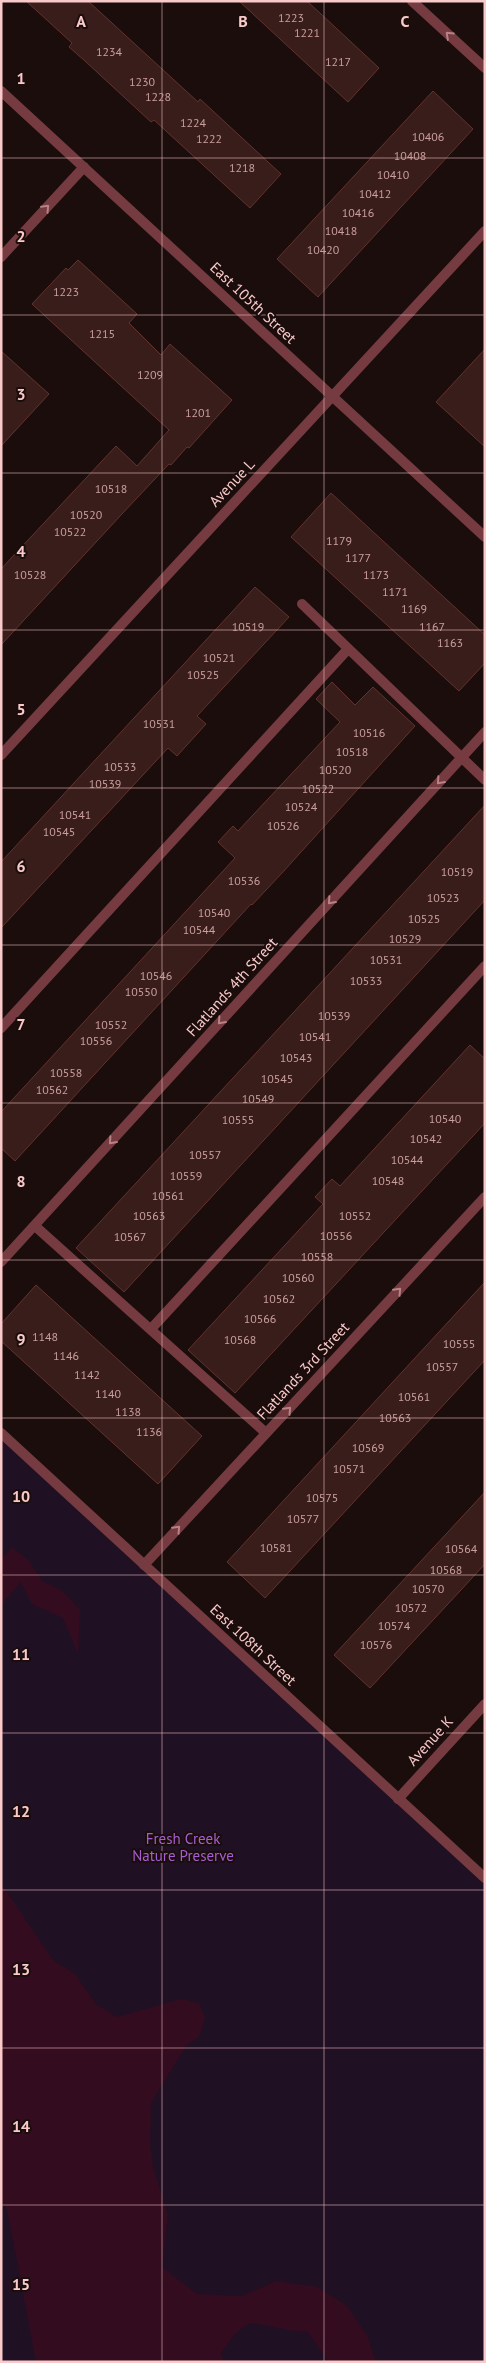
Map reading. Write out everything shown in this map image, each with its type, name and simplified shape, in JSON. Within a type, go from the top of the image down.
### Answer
[{"type":"street","points":[[412,1],[485,68]]},
{"type":"street","name":"East 105th Street","points":[[1,91],[485,537]]},
{"type":"street","points":[[1,257],[84,167]]},
{"type":"street","name":"Avenue L","points":[[1,755],[485,231]]},
{"type":"street","points":[[302,604],[485,780]]},
{"type":"street","points":[[1,1028],[348,649]]},
{"type":"street","name":"Flatlands 4th Street","points":[[1,1262],[485,732]]},
{"type":"street","points":[[151,1330],[485,966]]},
{"type":"street","name":"Flatlands 3rd Street","points":[[144,1565],[485,1197]]},
{"type":"street","points":[[35,1226],[266,1433]]},
{"type":"street","name":"East 108th Street","points":[[1,1433],[485,1878]]},
{"type":"street","name":"Avenue K","points":[[398,1799],[485,1704]]},
{"type":"green space","name":"Fresh Creek Nature Preserve","points":[[1,1436],[485,1879],[485,2362],[205,2362],[150,2271],[82,2044],[1,1928]]},
{"type":"green space","points":[[1,2171],[60,2362],[1,2362]]},
{"type":"shaded area","points":[[12,1547],[29,1561],[42,1581],[61,1590],[80,1610],[78,1654],[63,1618],[32,1604],[21,1582],[1,1605],[1,1560]]},
{"type":"shaded area","points":[[1,1883],[53,1960],[75,1974],[96,2004],[117,2017],[181,1999],[199,2003],[205,2018],[199,2037],[186,2046],[151,2103],[150,2142],[153,2167],[168,2215],[162,2267],[197,2294],[242,2296],[276,2281],[317,2287],[346,2305],[367,2335],[376,2362],[329,2362],[307,2331],[294,2331],[249,2323],[234,2335],[221,2353],[224,2362],[36,2362],[7,2209],[1,2201]]},
{"type":"building","points":[[26,1],[88,1],[198,102],[200,99],[281,174],[250,208],[154,120],[151,122],[69,47],[72,43]]},
{"type":"building","points":[[239,1],[307,1],[379,68],[348,102]]},
{"type":"building","points":[[433,91],[473,129],[318,297],[277,259]]},
{"type":"building","points":[[78,260],[137,314],[129,323],[161,355],[170,344],[232,400],[189,448],[187,447],[171,465],[169,464],[1,645],[1,569],[116,446],[137,466],[169,430],[32,304],[66,268],[68,270]]},
{"type":"building","points":[[485,349],[485,447],[436,402]]},
{"type":"building","points":[[1,351],[49,394],[1,446]]},
{"type":"building","points":[[331,493],[485,635],[485,663],[459,691],[291,537]]},
{"type":"building","points":[[255,587],[289,617],[197,716],[206,724],[177,756],[168,748],[1,928],[1,862]]},
{"type":"building","points":[[332,682],[355,705],[373,687],[415,726],[282,873],[251,904],[15,1161],[1,1148],[1,1112],[235,858],[218,842],[233,826],[238,831],[340,722],[316,699]]},
{"type":"building","points":[[485,805],[485,900],[124,1292],[76,1248]]},
{"type":"building","points":[[470,1045],[485,1059],[485,1123],[235,1393],[188,1350],[323,1204],[315,1197],[332,1179],[340,1186]]},
{"type":"building","points":[[485,1282],[485,1360],[265,1598],[227,1562]]},
{"type":"building","points":[[36,1285],[202,1436],[158,1484],[1,1341],[1,1324]]},
{"type":"building","points":[[485,1492],[485,1564],[370,1688],[334,1655]]}]
